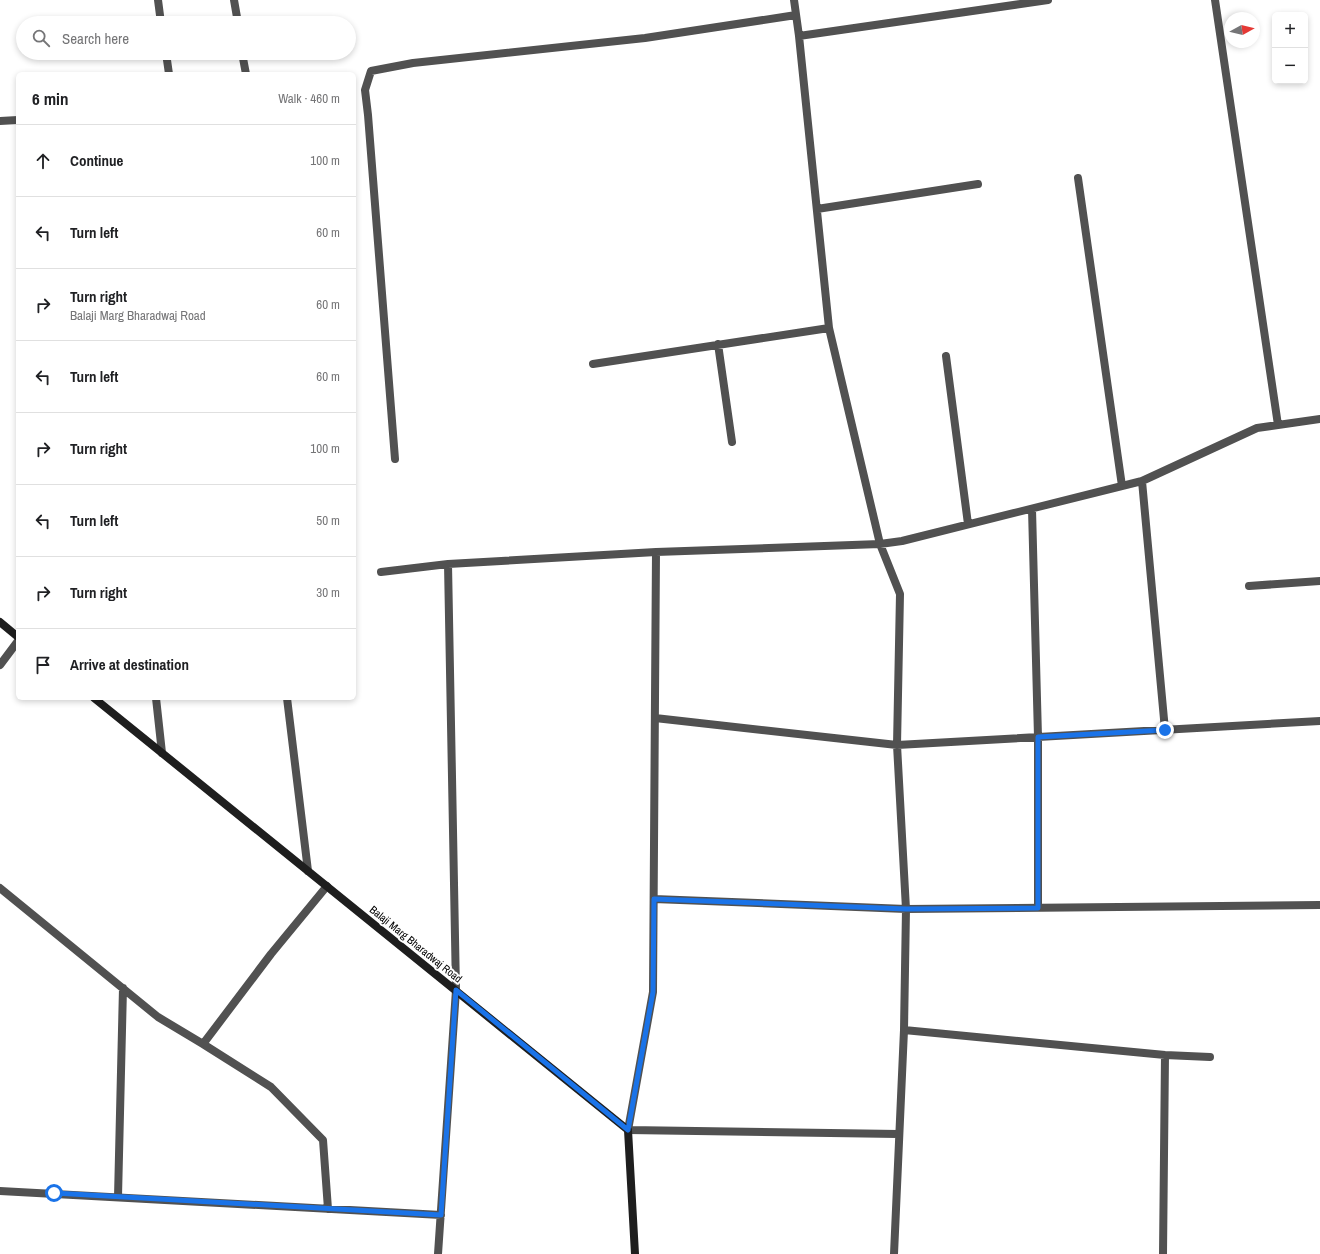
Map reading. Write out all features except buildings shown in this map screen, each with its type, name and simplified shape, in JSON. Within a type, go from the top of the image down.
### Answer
[{"type":"street","points":[[158,0],[160,16]]},
{"type":"street","points":[[234,0],[237,16]]},
{"type":"street","points":[[794,0],[829,328],[880,544],[900,594],[897,745],[906,909],[904,1030],[898,1134],[894,1254]]},
{"type":"street","points":[[978,0],[979,9]]},
{"type":"street","points":[[799,36],[1048,0]]},
{"type":"street","points":[[1215,0],[1278,425]]},
{"type":"street","points":[[395,459],[365,90],[371,71],[413,63],[644,38],[796,15]]},
{"type":"street","points":[[167,60],[169,72]]},
{"type":"street","points":[[243,60],[246,72]]},
{"type":"street","points":[[0,121],[16,120]]},
{"type":"street","points":[[1078,178],[1122,486]]},
{"type":"street","points":[[817,209],[978,184]]},
{"type":"street","points":[[593,364],[829,328]]},
{"type":"street","points":[[718,344],[732,442]]},
{"type":"street","points":[[946,356],[968,524]]},
{"type":"street","points":[[381,572],[448,564],[656,552],[880,544],[902,541],[1142,481],[1257,428],[1320,419]]},
{"type":"street","points":[[1142,481],[1165,730]]},
{"type":"street","points":[[1032,508],[1038,737],[1038,908]]},
{"type":"street","points":[[635,1254],[628,1130],[653,992],[656,552]]},
{"type":"street","points":[[438,1254],[456,990],[448,564]]},
{"type":"street","points":[[1249,586],[1320,581]]},
{"type":"street","points":[[0,622],[16,635]]},
{"type":"street","points":[[0,665],[16,644]]},
{"type":"street","name":"Balaji Marg Bharadwaj Road","points":[[96,700],[628,1130]]},
{"type":"street","points":[[156,700],[162,753]]},
{"type":"street","points":[[287,700],[308,871]]},
{"type":"street","points":[[655,718],[897,745],[1320,721]]},
{"type":"street","points":[[203,1044],[271,954],[327,886]]},
{"type":"street","points":[[0,888],[158,1017],[271,1087],[322,1140],[328,1209]]},
{"type":"street","points":[[654,899],[906,909],[1320,905]]},
{"type":"street","points":[[118,1197],[123,988]]},
{"type":"street","points":[[904,1030],[1166,1055],[1210,1057]]},
{"type":"street","points":[[1163,1254],[1166,1055]]},
{"type":"street","points":[[628,1130],[898,1134]]},
{"type":"street","points":[[0,1191],[441,1215]]},
{"type":"route","points":[[54,1193],[441,1215],[456,990],[628,1130],[653,992],[654,899],[906,909],[1038,908],[1038,737],[1165,730]]}]
